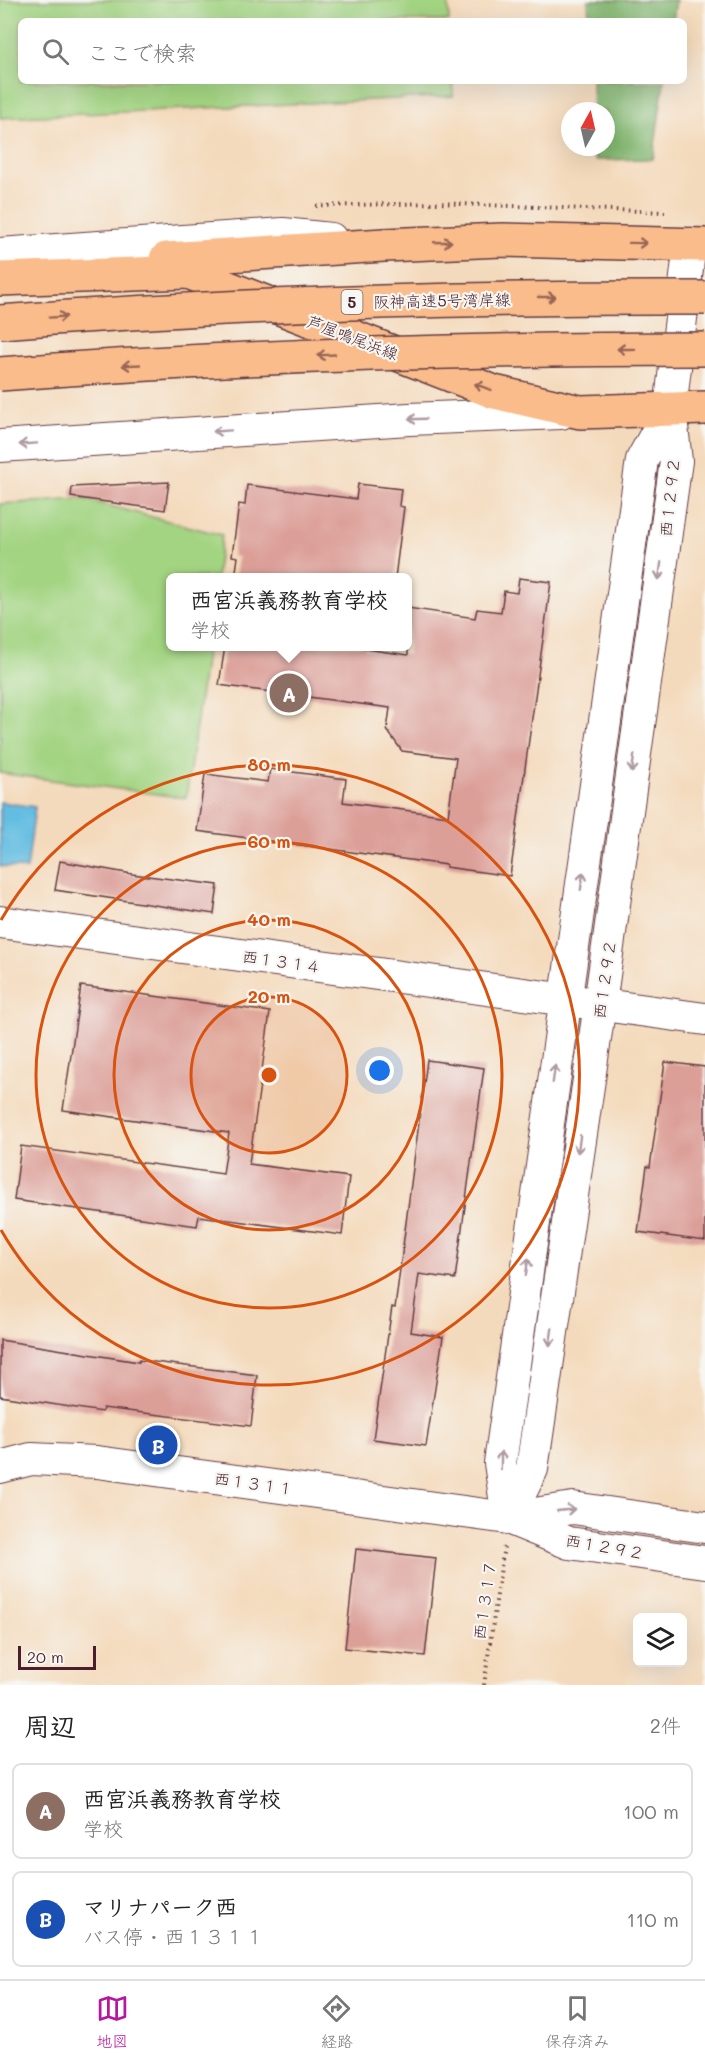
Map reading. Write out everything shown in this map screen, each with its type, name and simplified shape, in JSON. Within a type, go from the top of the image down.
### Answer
[{"type":"main road","name":"芦屋鳴尾浜線","points":[[0,277],[59,265],[384,245],[502,240],[697,244]]},
{"type":"main road","name":"芦屋鳴尾浜線","points":[[0,277],[188,272],[494,392],[580,412],[705,408]]},
{"type":"main road","name":"阪神高速5号湾岸線","points":[[0,322],[325,303],[544,297],[705,298]]},
{"type":"main road","points":[[0,374],[336,355],[546,349],[705,350]]},
{"type":"street","points":[[0,254],[283,234],[384,245]]},
{"type":"street","points":[[670,409],[697,244]]},
{"type":"street","name":"西１２９２","points":[[508,1518],[500,1463],[642,460],[670,409]]},
{"type":"street","name":"西１２９２","points":[[508,1518],[532,1468],[600,1004],[676,462],[670,409]]},
{"type":"street","points":[[0,446],[409,419],[580,412]]},
{"type":"street","name":"西１３１４","points":[[0,922],[705,1019]]},
{"type":"street","name":"西１３１１","points":[[0,1467],[31,1459],[97,1462],[508,1518]]},
{"type":"street","name":"西１２９２","points":[[508,1518],[573,1508],[705,1527]]},
{"type":"street","name":"西１２９２","points":[[508,1518],[569,1543],[705,1562]]},
{"type":"path","points":[[307,207],[435,203],[671,213]]},
{"type":"path","name":"西１３１７","points":[[484,1685],[508,1518]]},
{"type":"green space","points":[[0,0],[448,0],[449,18],[18,18],[18,84],[453,84],[453,96],[0,118]]},
{"type":"green space","points":[[588,0],[676,0],[673,18],[589,18]]},
{"type":"green space","points":[[592,84],[664,84],[653,159],[595,160],[595,156],[615,156],[615,102],[593,102]]},
{"type":"green space","points":[[83,499],[222,535],[217,573],[166,573],[166,651],[206,651],[186,798],[0,773],[0,504]]},
{"type":"water","points":[[0,802],[35,807],[27,869],[0,866]]},
{"type":"building","points":[[169,482],[165,510],[71,497],[72,487]]},
{"type":"building","points":[[358,484],[401,489],[399,506],[404,507],[396,573],[236,573],[238,557],[232,556],[239,504],[245,505],[247,485],[356,499]]},
{"type":"building","points":[[519,578],[551,582],[510,876],[197,831],[205,774],[268,782],[270,769],[346,779],[343,802],[448,816],[456,758],[402,751],[387,730],[390,708],[219,685],[224,651],[379,651],[408,655],[408,651],[412,651],[412,609],[475,618],[477,609],[501,612],[504,591],[517,593]]},
{"type":"building","points":[[60,861],[132,874],[218,885],[214,914],[55,890]]},
{"type":"building","points":[[81,986],[270,1012],[249,1164],[349,1177],[342,1235],[199,1216],[197,1226],[14,1200],[21,1146],[223,1174],[229,1133],[63,1110]]},
{"type":"building","points":[[427,1060],[484,1068],[455,1279],[419,1274],[411,1332],[443,1337],[426,1446],[373,1439],[392,1307],[395,1308]]},
{"type":"building","points":[[665,1062],[705,1067],[705,1241],[638,1232]]},
{"type":"building","points":[[0,1340],[139,1362],[139,1360],[257,1375],[251,1426],[103,1408],[102,1412],[0,1396]]},
{"type":"building","points":[[356,1549],[436,1558],[425,1656],[345,1648]]},
{"type":"place","name":"西宮浜義務教育学校","points":[[289,693]]},
{"type":"place","name":"マリナパーク西","points":[[158,1445]]}]
